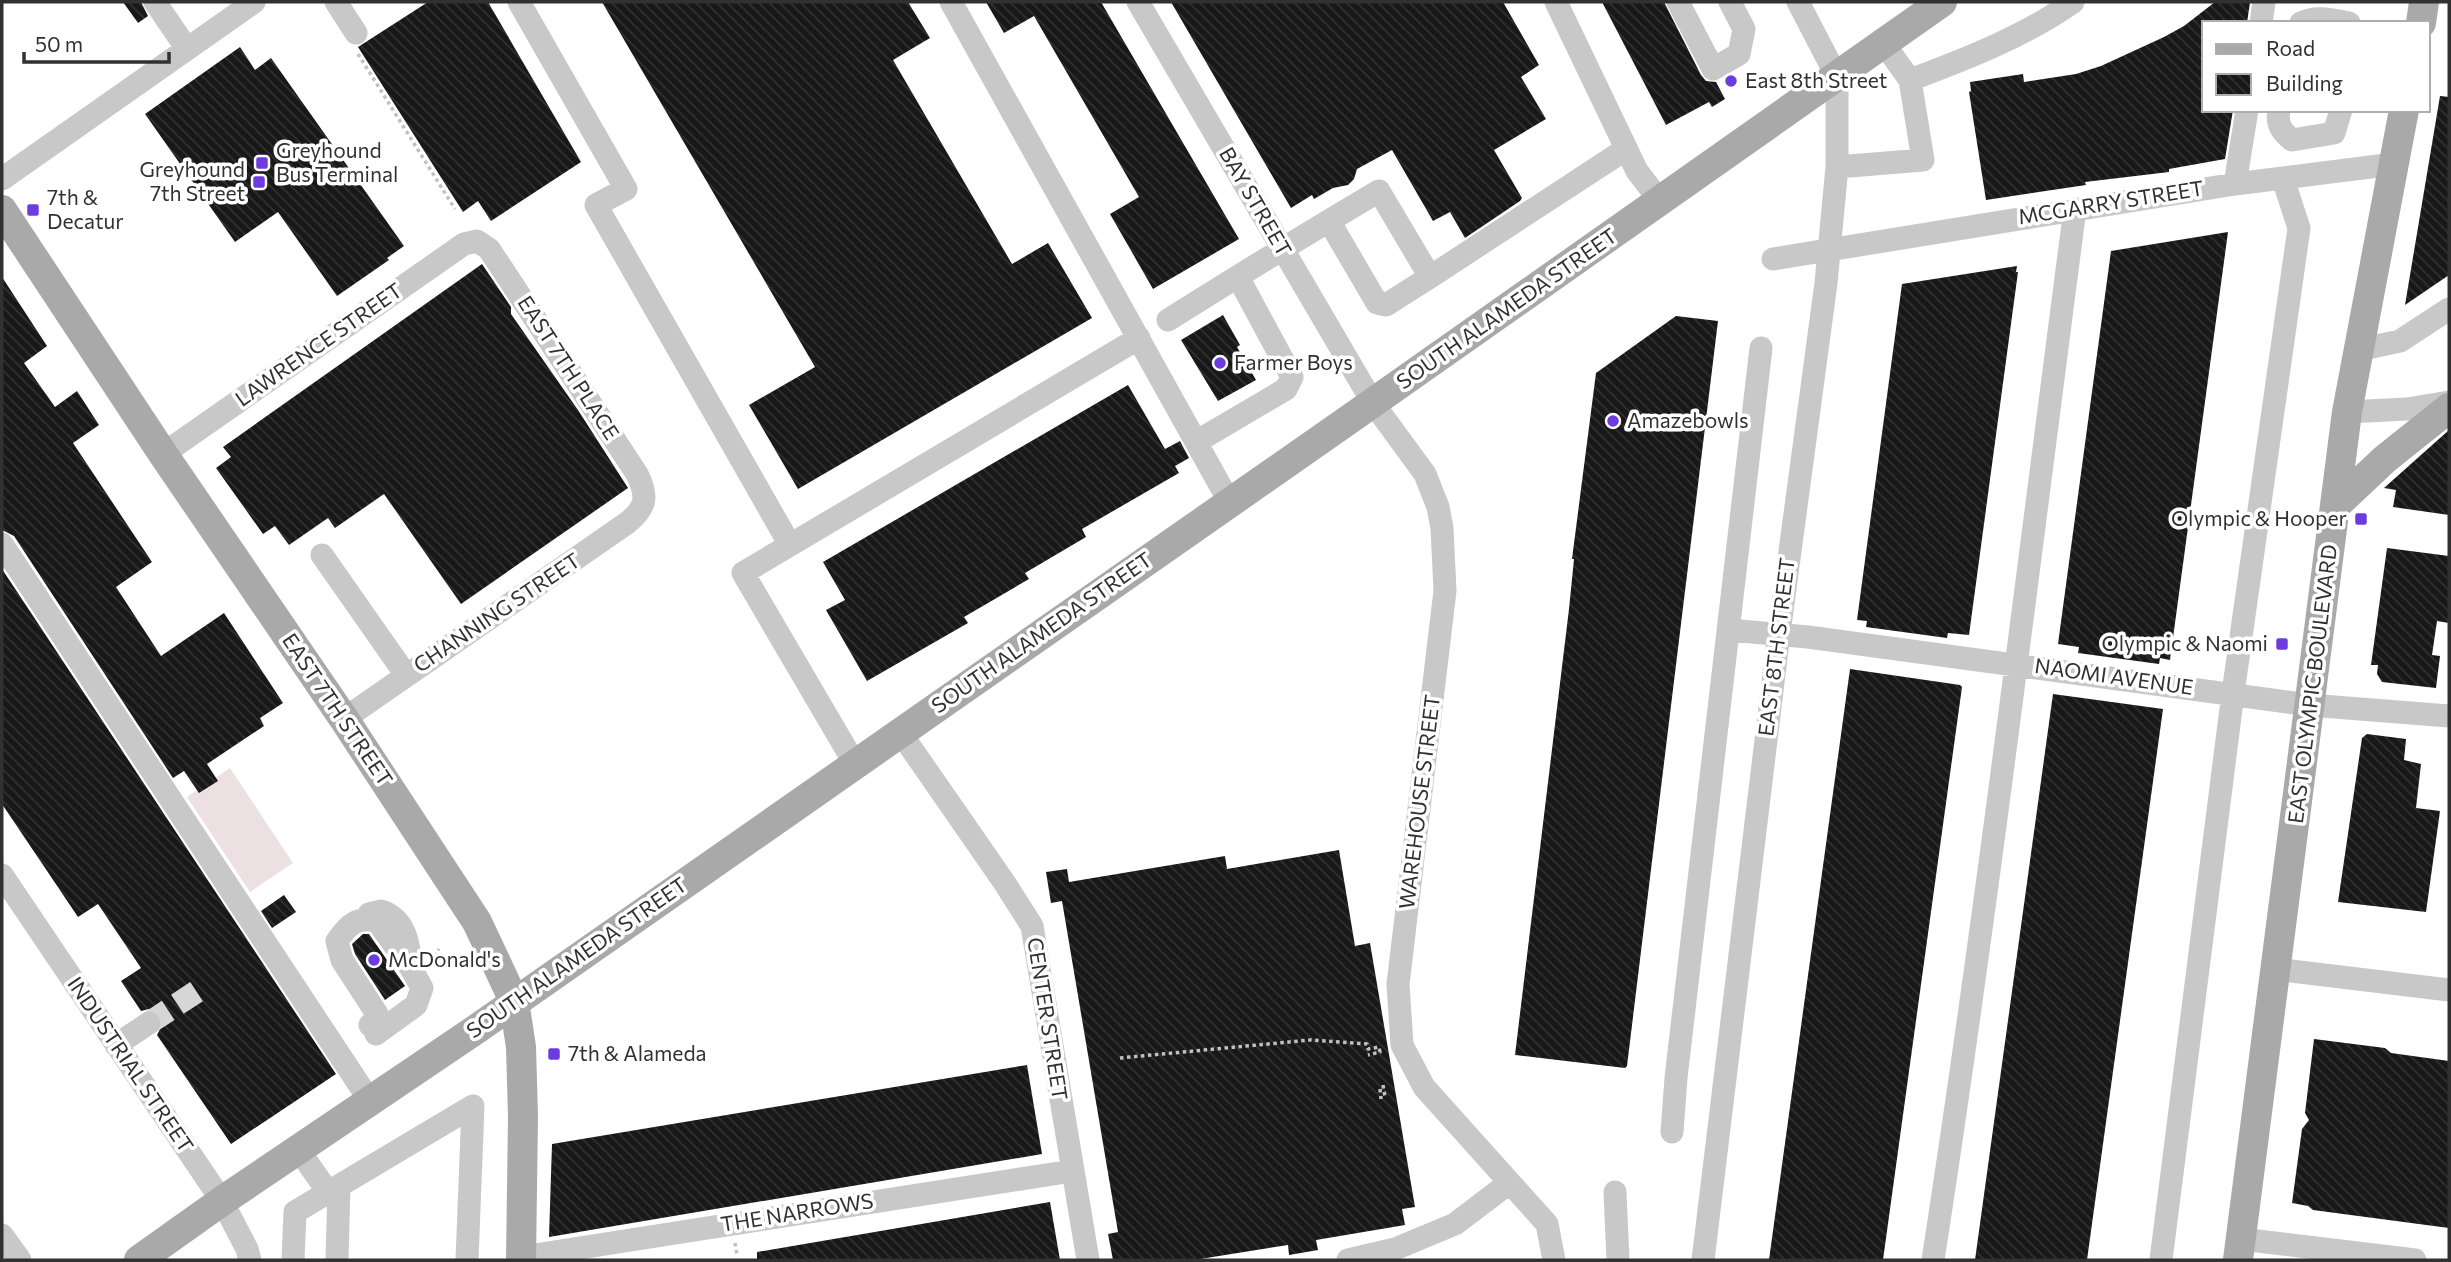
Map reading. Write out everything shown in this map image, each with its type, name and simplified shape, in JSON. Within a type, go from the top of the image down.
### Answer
[{"type":"main road","name":"SOUTH ALAMEDA STREET","points":[[139,1260],[1230,503],[1942,2]]},
{"type":"main road","points":[[2421,21],[2424,2]]},
{"type":"main road","name":"EAST OLYMPIC BOULEVARD","points":[[2240,1249],[2347,412],[2404,112]]},
{"type":"main road","name":"EAST 7TH STREET","points":[[2,210],[477,922],[514,1001],[521,1047],[522,1258]]},
{"type":"main road","points":[[2335,506],[2385,459],[2449,408]]},
{"type":"street","points":[[155,2],[187,49]]},
{"type":"street","points":[[2,179],[254,2]]},
{"type":"street","points":[[336,2],[356,33]]},
{"type":"street","points":[[519,2],[626,189],[596,205],[790,545]]},
{"type":"street","points":[[951,2],[1230,503]]},
{"type":"street","name":"BAY STREET","points":[[1138,2],[1373,403]]},
{"type":"street","points":[[1556,2],[1637,171],[1660,201]]},
{"type":"street","points":[[1678,2],[1713,69],[1739,54],[1744,29],[1730,2]]},
{"type":"street","name":"EAST 8TH STREET","points":[[1703,1260],[1837,167],[1837,77],[1798,2]]},
{"type":"street","points":[[1910,80],[2047,20],[2073,2]]},
{"type":"street","points":[[2261,21],[2264,2]]},
{"type":"street","points":[[2305,21],[2337,21]]},
{"type":"street","points":[[1837,167],[1923,160],[1910,80],[1884,44]]},
{"type":"street","points":[[2235,184],[2247,112]]},
{"type":"street","points":[[2278,112],[2277,118],[2282,132],[2292,140],[2334,133],[2340,112]]},
{"type":"street","points":[[1329,221],[1377,303],[1386,305],[1626,149]]},
{"type":"street","name":"MCGARRY STREET","points":[[1773,259],[2235,184],[2394,163]]},
{"type":"street","points":[[2161,1260],[2233,693],[2299,228],[2283,178]]},
{"type":"street","points":[[1168,320],[1379,191],[1430,277]]},
{"type":"street","points":[[1933,1260],[2017,664],[2075,209]]},
{"type":"street","name":"LAWRENCE STREET","points":[[163,454],[451,252],[464,244],[477,241]]},
{"type":"street","name":"EAST 7TH PLACE","points":[[477,241],[489,249],[637,474],[645,490],[644,503]]},
{"type":"street","points":[[1196,442],[1286,389],[1292,377],[1238,277]]},
{"type":"street","points":[[2358,350],[2400,341],[2449,309]]},
{"type":"street","points":[[855,764],[743,573],[1139,338]]},
{"type":"street","points":[[1672,1132],[1761,348]]},
{"type":"street","points":[[2347,412],[2407,409],[2449,402]]},
{"type":"street","name":"WAREHOUSE STREET","points":[[1373,403],[1425,474],[1438,507],[1445,560],[1445,591],[1398,984],[1402,1045],[1424,1087],[1547,1224],[1554,1260]]},
{"type":"street","name":"CHANNING STREET","points":[[344,719],[627,523],[637,515],[644,503]]},
{"type":"street","points":[[2,544],[370,1101]]},
{"type":"street","points":[[323,555],[406,675]]},
{"type":"street","name":"NAOMI AVENUE","points":[[1729,630],[1779,633],[2309,705],[2449,716]]},
{"type":"street","name":"CENTER STREET","points":[[900,732],[1032,926],[1088,1260]]},
{"type":"street","name":"INDUSTRIAL STREET","points":[[2,875],[222,1201],[250,1260]]},
{"type":"street","points":[[366,918],[377,921],[420,968],[422,988],[416,1005],[373,1030],[377,1014],[342,960],[337,940],[342,932],[359,920],[366,918]]},
{"type":"street","points":[[2274,969],[2449,990]]},
{"type":"street","points":[[116,1045],[149,1023]]},
{"type":"street","points":[[293,1260],[295,1212],[473,1106],[467,1260]]},
{"type":"street","points":[[298,1149],[333,1189],[337,1260]]},
{"type":"street","name":"THE NARROWS","points":[[522,1258],[1072,1171]]},
{"type":"street","points":[[1348,1260],[1395,1249],[1455,1224],[1509,1183]]},
{"type":"street","points":[[1612,1259],[1615,1192]]},
{"type":"street","points":[[2,1235],[17,1259]]},
{"type":"street","points":[[2240,1249],[2415,1260]]},
{"type":"path","points":[[356,33],[352,45],[455,209]]},
{"type":"path","points":[[420,968],[439,950]]},
{"type":"path","points":[[1120,1058],[1310,1040],[1367,1044],[1368,1049],[1379,1047]]},
{"type":"path","points":[[1368,1055],[1379,1052]]},
{"type":"path","points":[[1381,1087],[1383,1098]]},
{"type":"shaded area","points":[[230,768],[293,863],[250,892],[187,797]]},
{"type":"building","points":[[123,2],[141,2],[148,16],[138,23]]},
{"type":"building","points":[[428,2],[488,2],[581,162],[491,221],[478,201],[463,212],[358,47]]},
{"type":"building","points":[[602,2],[908,2],[930,38],[893,60],[1012,264],[1048,243],[1092,318],[798,489],[749,405],[815,367]]},
{"type":"building","points":[[986,2],[1101,2],[1239,239],[1153,289],[1110,214],[1139,197],[1034,16],[1004,33]]},
{"type":"building","points":[[1171,2],[1503,2],[1539,65],[1521,77],[1546,119],[1494,150],[1522,198],[1465,238],[1450,212],[1433,221],[1392,150],[1357,169],[1354,179],[1348,185],[1333,188],[1314,199],[1312,195],[1291,208]]},
{"type":"building","points":[[1602,2],[1664,2],[1701,75],[1706,81],[1716,82],[1725,99],[1712,107],[1709,102],[1666,125]]},
{"type":"building","points":[[2215,2],[2250,2],[2247,21],[2202,21],[2202,112],[2233,112],[2225,159],[2169,169],[2169,172],[2085,182],[2086,185],[1986,200],[1969,92],[1970,82],[2023,74],[2024,82],[2076,74],[2101,66],[2184,26]]},
{"type":"building","name":"Greyhound Bus Terminal","points":[[240,47],[255,70],[271,58],[404,246],[387,258],[389,260],[337,296],[278,212],[235,242],[145,114]]},
{"type":"building","points":[[2440,96],[2449,97],[2449,275],[2405,305]]},
{"type":"building","points":[[2228,232],[2170,660],[2160,658],[2159,664],[2078,653],[2079,647],[2058,644],[2111,251]]},
{"type":"building","points":[[482,264],[511,307],[511,314],[628,488],[461,604],[384,494],[335,528],[328,518],[289,545],[275,526],[263,534],[216,468],[231,457],[223,447]]},
{"type":"building","points":[[2017,266],[1969,635],[1948,633],[1947,638],[1866,627],[1867,621],[1857,620],[1902,284]]},
{"type":"building","points":[[2,277],[47,346],[24,363],[55,407],[77,391],[99,425],[73,443],[152,562],[116,587],[161,656],[224,613],[283,703],[260,718],[264,726],[207,764],[218,781],[199,793],[184,771],[173,778],[14,536],[2,530]]},
{"type":"building","name":"Farmer Boys","points":[[1223,315],[1256,380],[1218,401],[1181,340]]},
{"type":"building","points":[[1676,316],[1718,321],[1627,1066],[1625,1068],[1515,1055],[1596,373]]},
{"type":"building","points":[[1128,385],[1165,449],[1180,441],[1189,458],[1175,466],[1179,473],[1082,529],[1086,537],[1025,573],[1029,579],[964,617],[968,623],[867,681],[826,610],[845,600],[823,562]]},
{"type":"building","points":[[2449,430],[2449,515],[2393,507],[2396,490],[2384,488]]},
{"type":"building","points":[[2387,548],[2449,556],[2449,623],[2437,621],[2432,655],[2440,656],[2436,688],[2382,682],[2377,674],[2378,665],[2371,665]]},
{"type":"building","points":[[2,569],[336,1074],[231,1144],[157,1035],[163,1023],[160,1015],[149,1009],[141,1011],[121,981],[141,968],[98,904],[78,917],[2,804]]},
{"type":"building","points":[[1850,669],[1962,687],[1883,1260],[1769,1260]]},
{"type":"building","points":[[2053,694],[2163,709],[2087,1260],[1975,1260]]},
{"type":"building","points":[[2367,734],[2406,739],[2404,760],[2421,764],[2416,808],[2440,811],[2426,912],[2338,902],[2362,738]]},
{"type":"building","points":[[1339,850],[1355,946],[1370,943],[1415,1207],[1402,1209],[1405,1225],[1316,1240],[1318,1250],[1289,1255],[1288,1245],[1194,1260],[1113,1260],[1108,1234],[1118,1232],[1062,901],[1051,903],[1046,872],[1067,869],[1069,882],[1225,856],[1227,869]]},
{"type":"building","points":[[284,895],[296,912],[272,928],[261,911]]},
{"type":"building","name":"McDonald's","points":[[363,934],[369,934],[405,986],[385,1000],[355,954],[352,944]]},
{"type":"building","points":[[2314,1039],[2385,1048],[2391,1053],[2449,1061],[2449,1228],[2313,1210],[2308,1206],[2292,1203],[2302,1129],[2309,1120],[2305,1113]]},
{"type":"building","points":[[1027,1065],[1042,1154],[549,1237],[552,1144]]},
{"type":"building","points":[[1050,1202],[1060,1260],[757,1260],[757,1252]]},
{"type":"tunnel","points":[[149,1023],[205,986]]},
{"type":"place","name":"East 8th Street","points":[[1731,81]]},
{"type":"place","name":"Greyhound Bus Terminal","points":[[262,163]]},
{"type":"place","name":"Greyhound 7th Street","points":[[259,182]]},
{"type":"place","name":"7th & Decatur","points":[[33,210]]},
{"type":"place","name":"Farmer Boys","points":[[1220,363]]},
{"type":"place","name":"Amazebowls","points":[[1613,421]]},
{"type":"place","name":"Olympic & Hooper","points":[[2361,519]]},
{"type":"place","name":"Olympic & Naomi","points":[[2282,644]]},
{"type":"place","name":"McDonald's","points":[[374,960]]},
{"type":"place","name":"7th & Alameda","points":[[554,1054]]}]
